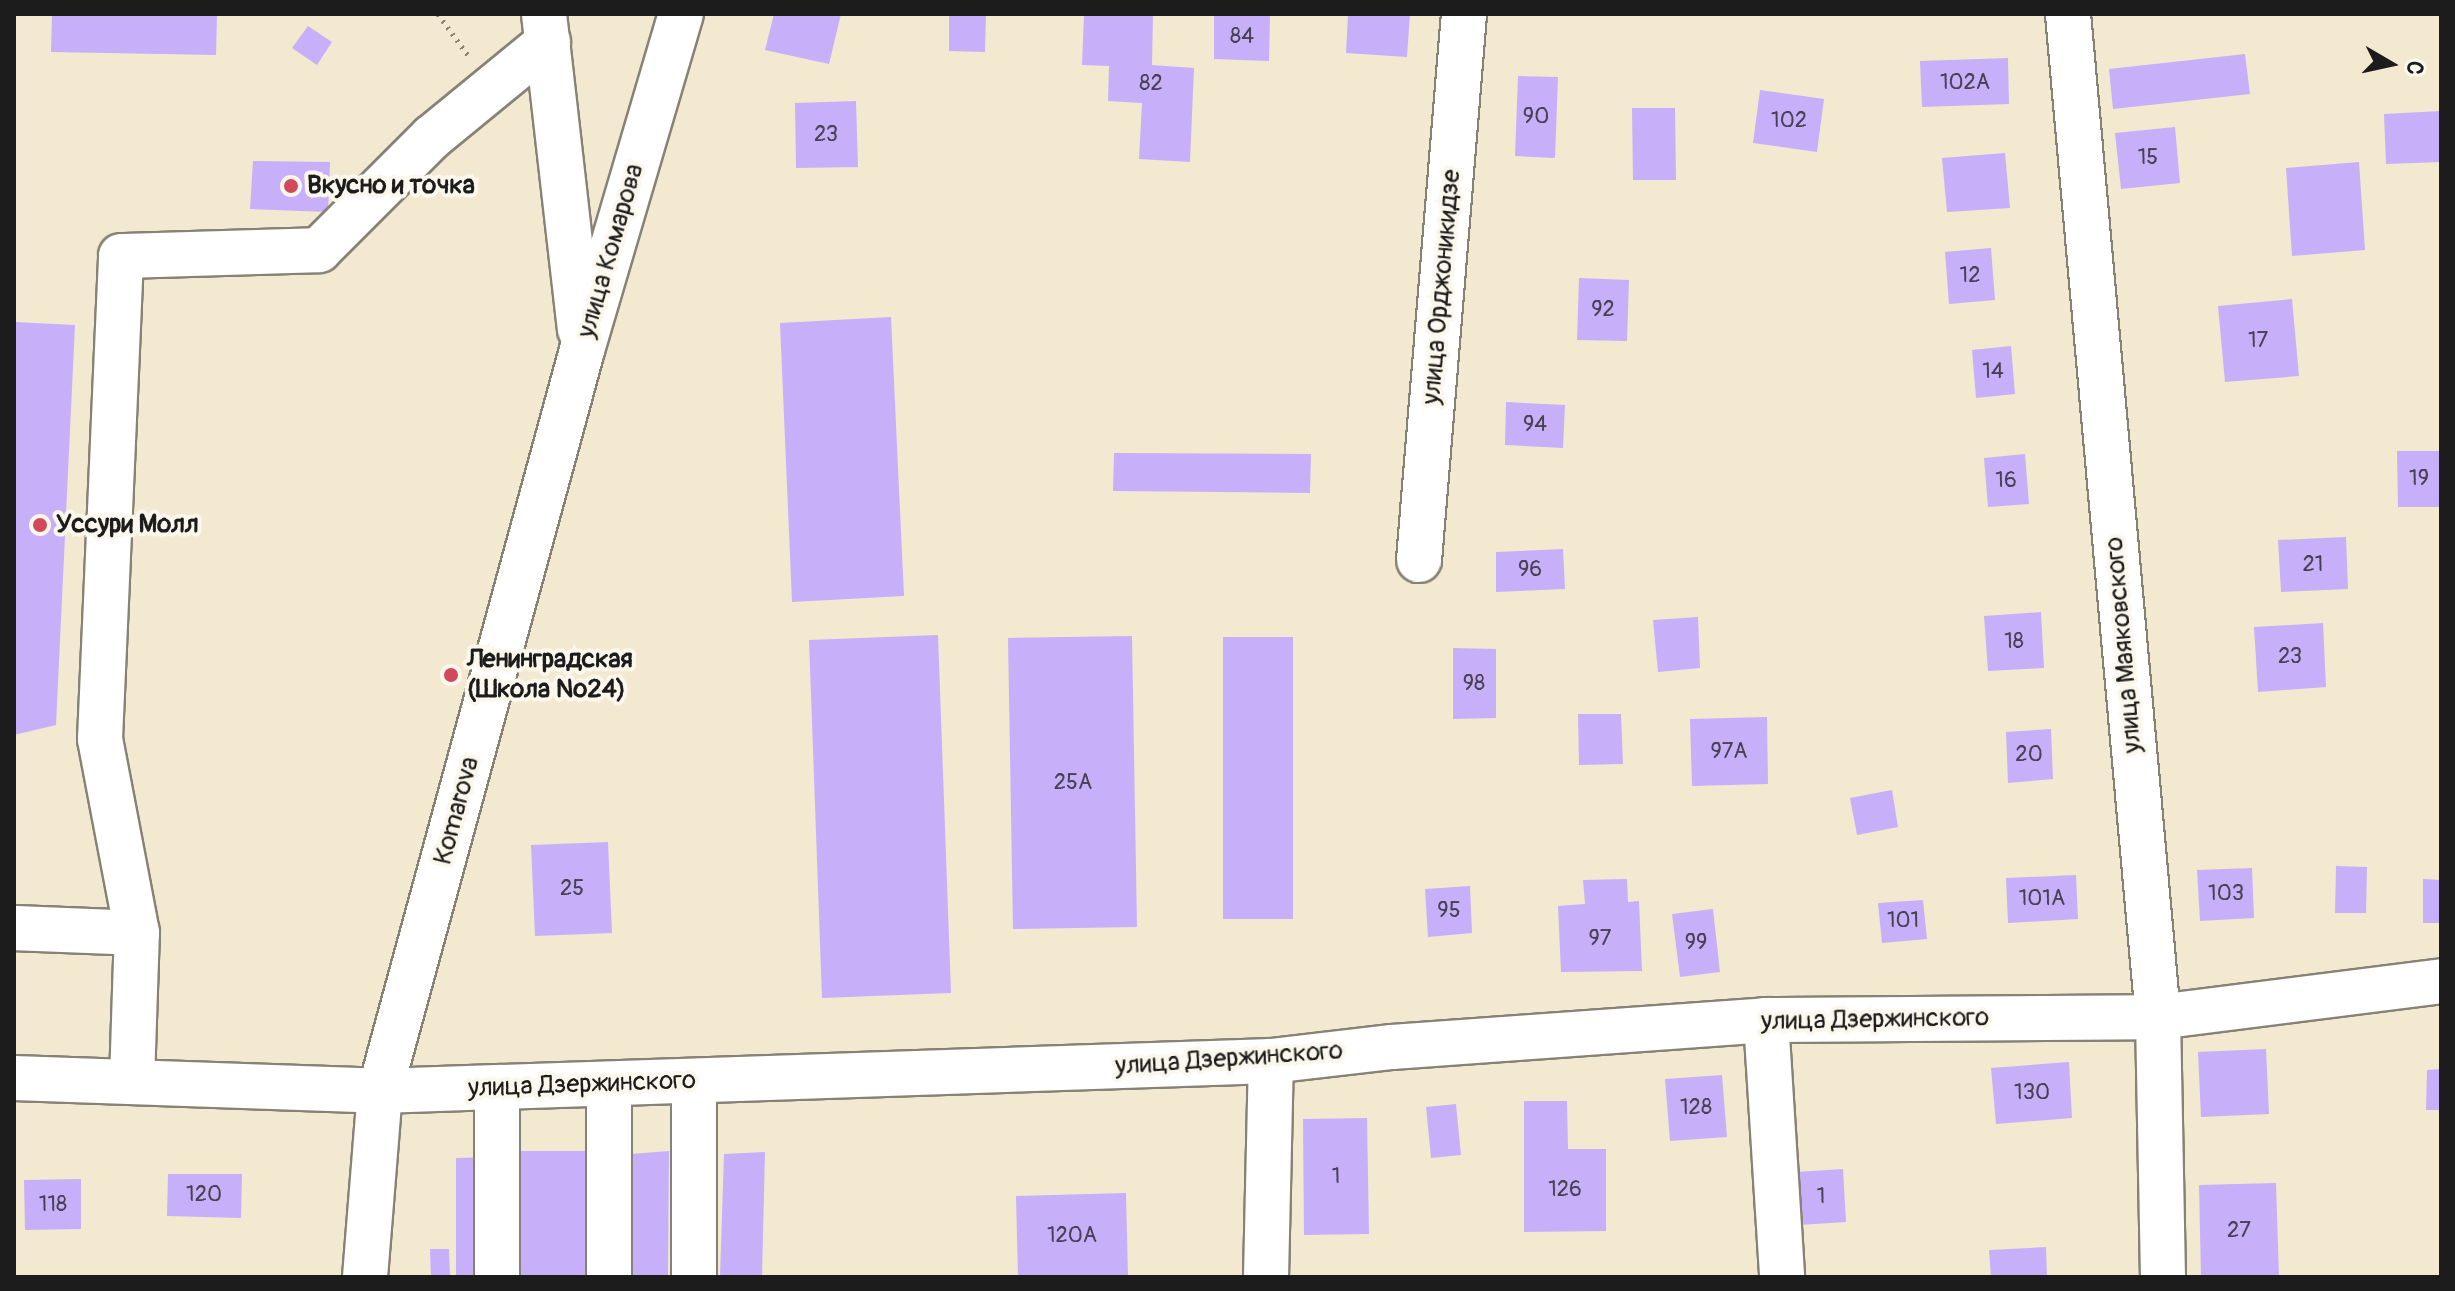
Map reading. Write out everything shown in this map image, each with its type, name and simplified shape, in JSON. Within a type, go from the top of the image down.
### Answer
[{"type":"main road","name":"улица Комарова","points":[[582,350],[681,14]]},
{"type":"main road","name":"улица Орджоникидзе","points":[[1419,560],[1464,14]]},
{"type":"main road","name":"улица Маяковского","points":[[2068,14],[2158,1017],[2163,1277]]},
{"type":"main road","points":[[132,1081],[137,933],[100,739],[121,256],[319,250],[432,137],[491,88],[546,28]]},
{"type":"main road","name":"улица Комарова","points":[[546,28],[582,350]]},
{"type":"main road","name":"Komarova","points":[[365,1277],[380,1091],[582,350]]},
{"type":"main road","points":[[14,928],[137,933]]},
{"type":"main road","name":"улица Дзержинского","points":[[14,1078],[380,1091],[1271,1061],[1392,1047],[1766,1020],[2158,1017],[2441,981]]},
{"type":"main road","points":[[1766,1020],[1782,1277]]},
{"type":"main road","points":[[1266,1277],[1271,1061]]},
{"type":"main road","points":[[694,1081],[694,1277]]},
{"type":"main road","points":[[609,1085],[609,1277]]},
{"type":"main road","points":[[497,1088],[497,1277]]},
{"type":"path","points":[[438,14],[491,88]]},
{"type":"building","points":[[52,14],[217,14],[216,55],[51,52]]},
{"type":"building","points":[[774,14],[841,14],[829,64],[765,50]]},
{"type":"building","points":[[949,14],[986,14],[985,52],[949,51]]},
{"type":"building","points":[[1084,14],[1153,14],[1152,65],[1194,68],[1190,162],[1139,159],[1142,103],[1108,101],[1109,66],[1082,65]]},
{"type":"building","points":[[1214,14],[1270,14],[1269,61],[1214,59]]},
{"type":"building","points":[[1348,14],[1410,14],[1407,57],[1346,53]]},
{"type":"building","points":[[308,26],[332,42],[317,65],[292,48]]},
{"type":"building","points":[[2245,54],[2250,94],[2113,109],[2109,69]]},
{"type":"building","points":[[2008,58],[2009,104],[1922,107],[1920,61]]},
{"type":"building","points":[[1518,76],[1558,77],[1555,158],[1515,156]]},
{"type":"building","points":[[1760,90],[1824,99],[1817,152],[1753,143]]},
{"type":"building","points":[[856,101],[858,167],[796,168],[795,103]]},
{"type":"building","points":[[1632,108],[1675,108],[1676,180],[1633,180]]},
{"type":"building","points":[[2441,111],[2441,162],[2386,164],[2384,114]]},
{"type":"building","points":[[2175,127],[2180,183],[2121,189],[2115,133]]},
{"type":"building","points":[[2005,153],[2010,208],[1947,212],[1942,158]]},
{"type":"building","name":"Вкусно и точка","points":[[253,161],[330,162],[328,212],[250,209]]},
{"type":"building","points":[[2359,162],[2365,250],[2292,256],[2286,168]]},
{"type":"building","points":[[1991,248],[1995,300],[1949,304],[1945,252]]},
{"type":"building","points":[[1579,278],[1629,280],[1627,341],[1577,340]]},
{"type":"building","points":[[2292,299],[2299,376],[2225,382],[2218,306]]},
{"type":"building","points":[[891,317],[904,596],[792,602],[780,323]]},
{"type":"building","name":"Уссури Молл","points":[[14,322],[75,325],[56,725],[14,735]]},
{"type":"building","points":[[2011,346],[2015,394],[1976,398],[1972,350]]},
{"type":"building","points":[[1506,402],[1565,405],[1563,448],[1505,445]]},
{"type":"building","points":[[2397,451],[2441,451],[2441,507],[2398,507]]},
{"type":"building","points":[[1114,453],[1311,454],[1310,493],[1113,491]]},
{"type":"building","points":[[2025,454],[2029,504],[1988,507],[1984,458]]},
{"type":"building","points":[[2346,537],[2348,589],[2281,592],[2278,540]]},
{"type":"building","points":[[1563,549],[1565,589],[1496,592],[1496,552]]},
{"type":"building","points":[[2041,612],[2044,668],[1988,671],[1984,616]]},
{"type":"building","points":[[1698,617],[1700,668],[1658,672],[1653,620]]},
{"type":"building","points":[[2323,623],[2326,687],[2258,692],[2254,627]]},
{"type":"building","points":[[938,635],[951,993],[822,998],[809,640]]},
{"type":"building","points":[[1132,636],[1137,927],[1013,929],[1008,638]]},
{"type":"building","points":[[1223,637],[1293,637],[1293,919],[1223,919]]},
{"type":"building","points":[[1453,648],[1496,649],[1496,718],[1453,719]]},
{"type":"building","points":[[1578,714],[1621,714],[1623,764],[1579,765]]},
{"type":"building","points":[[1767,717],[1768,784],[1692,786],[1690,719]]},
{"type":"building","points":[[2051,729],[2053,779],[2008,783],[2006,732]]},
{"type":"building","points":[[1892,790],[1898,827],[1857,835],[1850,798]]},
{"type":"building","points":[[608,842],[612,933],[535,936],[531,845]]},
{"type":"building","points":[[2336,866],[2367,867],[2366,913],[2335,913]]},
{"type":"building","points":[[2252,868],[2254,918],[2200,921],[2197,870]]},
{"type":"building","points":[[2076,875],[2078,919],[2008,923],[2006,878]]},
{"type":"building","points":[[1627,879],[1628,902],[1639,901],[1642,971],[1561,972],[1558,906],[1585,904],[1583,880]]},
{"type":"building","points":[[2423,879],[2441,880],[2441,923],[2423,923]]},
{"type":"building","points":[[1470,886],[1472,933],[1428,937],[1425,889]]},
{"type":"building","points":[[1923,900],[1927,939],[1882,943],[1878,903]]},
{"type":"building","points":[[1713,909],[1720,972],[1680,977],[1672,914]]},
{"type":"building","points":[[2266,1049],[2269,1114],[2201,1117],[2198,1052]]},
{"type":"building","points":[[2069,1062],[2072,1118],[1996,1124],[1991,1068]]},
{"type":"building","points":[[2441,1069],[2441,1110],[2426,1110],[2427,1070]]},
{"type":"building","points":[[1722,1075],[1727,1137],[1670,1141],[1665,1079]]},
{"type":"building","points":[[1524,1101],[1567,1101],[1568,1149],[1606,1149],[1606,1231],[1524,1232]]},
{"type":"building","points":[[1456,1104],[1461,1155],[1431,1158],[1426,1107]]},
{"type":"building","points":[[1367,1118],[1369,1234],[1304,1235],[1303,1119]]},
{"type":"building","points":[[507,1151],[595,1151],[593,1277],[507,1277]]},
{"type":"building","points":[[669,1151],[668,1277],[628,1277],[631,1154]]},
{"type":"building","points":[[765,1152],[762,1277],[720,1277],[724,1154]]},
{"type":"building","points":[[489,1157],[489,1277],[456,1277],[456,1158]]},
{"type":"building","points":[[1843,1169],[1846,1222],[1799,1225],[1796,1172]]},
{"type":"building","points":[[168,1174],[242,1174],[241,1218],[167,1216]]},
{"type":"building","points":[[81,1179],[81,1229],[25,1230],[24,1180]]},
{"type":"building","points":[[2276,1183],[2279,1277],[2201,1277],[2199,1185]]},
{"type":"building","points":[[1126,1193],[1128,1277],[1018,1277],[1016,1196]]},
{"type":"building","points":[[2046,1247],[2047,1277],[1991,1277],[1989,1250]]},
{"type":"building","points":[[430,1249],[449,1249],[450,1277],[431,1277]]},
{"type":"place","name":"Вкусно и точка","points":[[291,186]]},
{"type":"place","name":"Уссури Молл","points":[[40,525]]},
{"type":"place","name":"Ленинградская (Школа №24)","points":[[451,675]]}]
